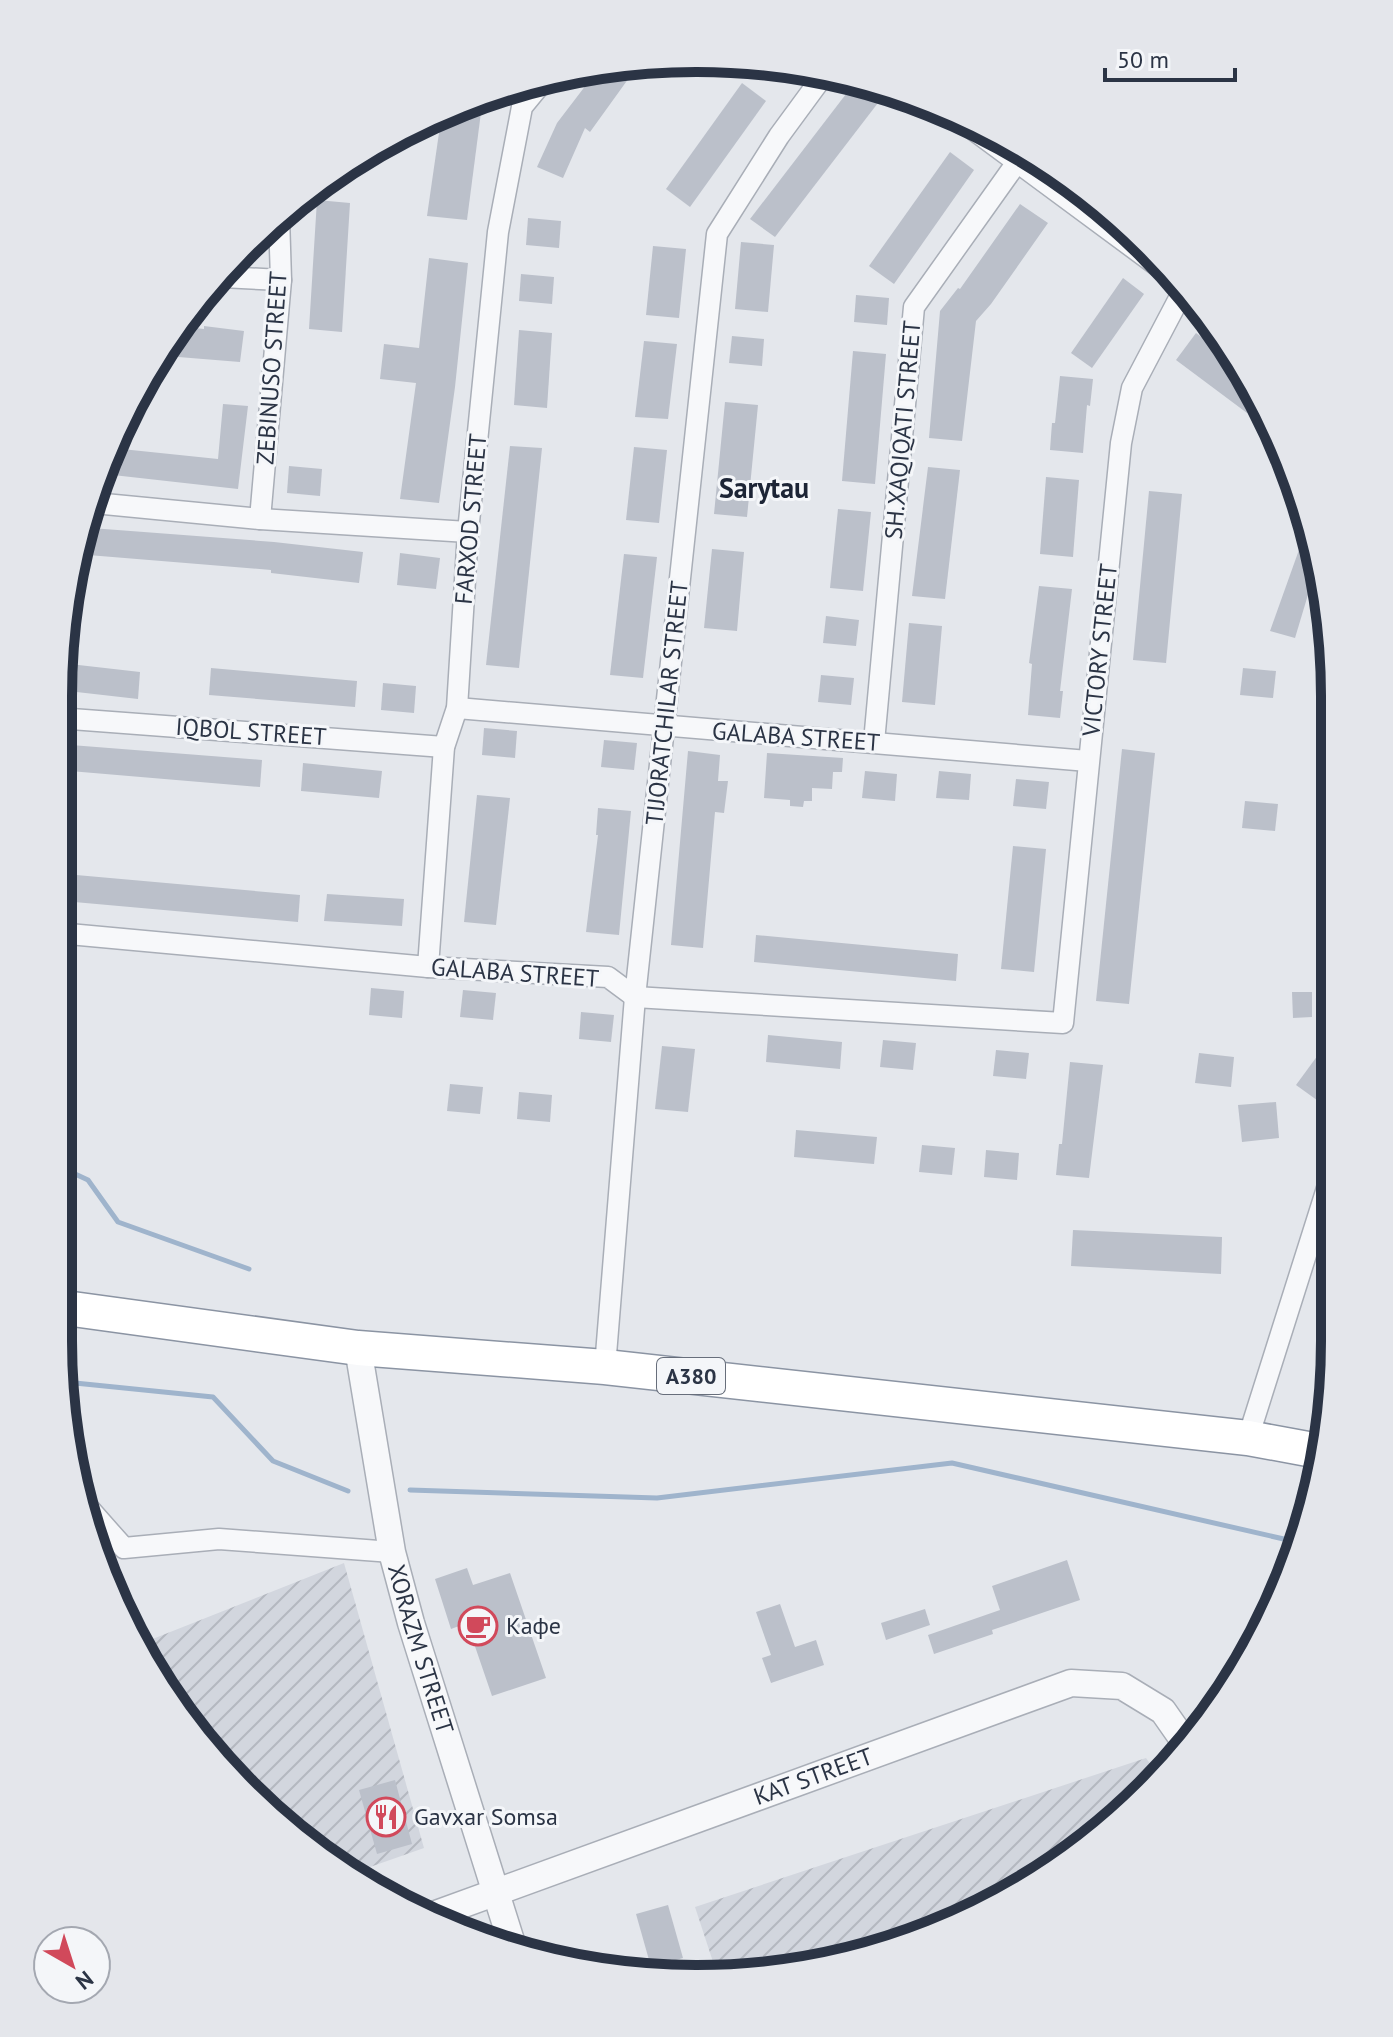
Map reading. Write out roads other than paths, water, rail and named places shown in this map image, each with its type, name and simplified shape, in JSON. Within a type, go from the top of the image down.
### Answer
[{"type":"highway","name":"A380","points":[[72,1309],[358,1348],[605,1367],[1248,1438],[1311,1450]]},
{"type":"street","name":"TIJORATCHILAR STREET","points":[[605,1367],[635,997],[717,234],[779,136],[817,84]]},
{"type":"street","name":"FARXOD STREET","points":[[428,967],[444,747],[457,708],[468,532],[498,232],[522,107],[533,94]]},
{"type":"street","name":"SH.XAQIQATI STREET","points":[[874,742],[914,307],[1017,161]]},
{"type":"street","name":"ZEBINUSO STREET","points":[[260,519],[281,280],[279,232]]},
{"type":"street","points":[[234,278],[281,280]]},
{"type":"street","name":"VICTORY STREET","points":[[1088,761],[1121,443],[1132,388],[1178,300]]},
{"type":"street","points":[[103,504],[260,519],[468,532]]},
{"type":"street","name":"GALABA STREET","points":[[72,934],[428,967],[608,977],[635,997],[1063,1023],[1088,761],[457,708]]},
{"type":"street","name":"IQBOL STREET","points":[[72,719],[444,747]]},
{"type":"street","points":[[1248,1438],[1321,1207]]},
{"type":"street","name":"XORAZM STREET","points":[[358,1348],[392,1552],[509,1936]]},
{"type":"street","points":[[98,1519],[124,1548],[219,1539],[392,1552]]},
{"type":"street","name":"KAT STREET","points":[[445,1911],[1071,1683],[1122,1686],[1163,1711],[1180,1735]]},
{"type":"waterway","points":[[72,1173],[88,1180],[118,1222],[249,1269]]},
{"type":"waterway","points":[[73,1383],[213,1397],[273,1461],[348,1491]]},
{"type":"waterway","points":[[410,1490],[657,1498],[952,1463],[1288,1540]]},
{"type":"place","name":"Кафе","points":[[478,1626]]},
{"type":"place","name":"Gavxar Somsa","points":[[386,1817]]},
{"type":"district","name":"Sarytau","points":[[764,488]]}]
